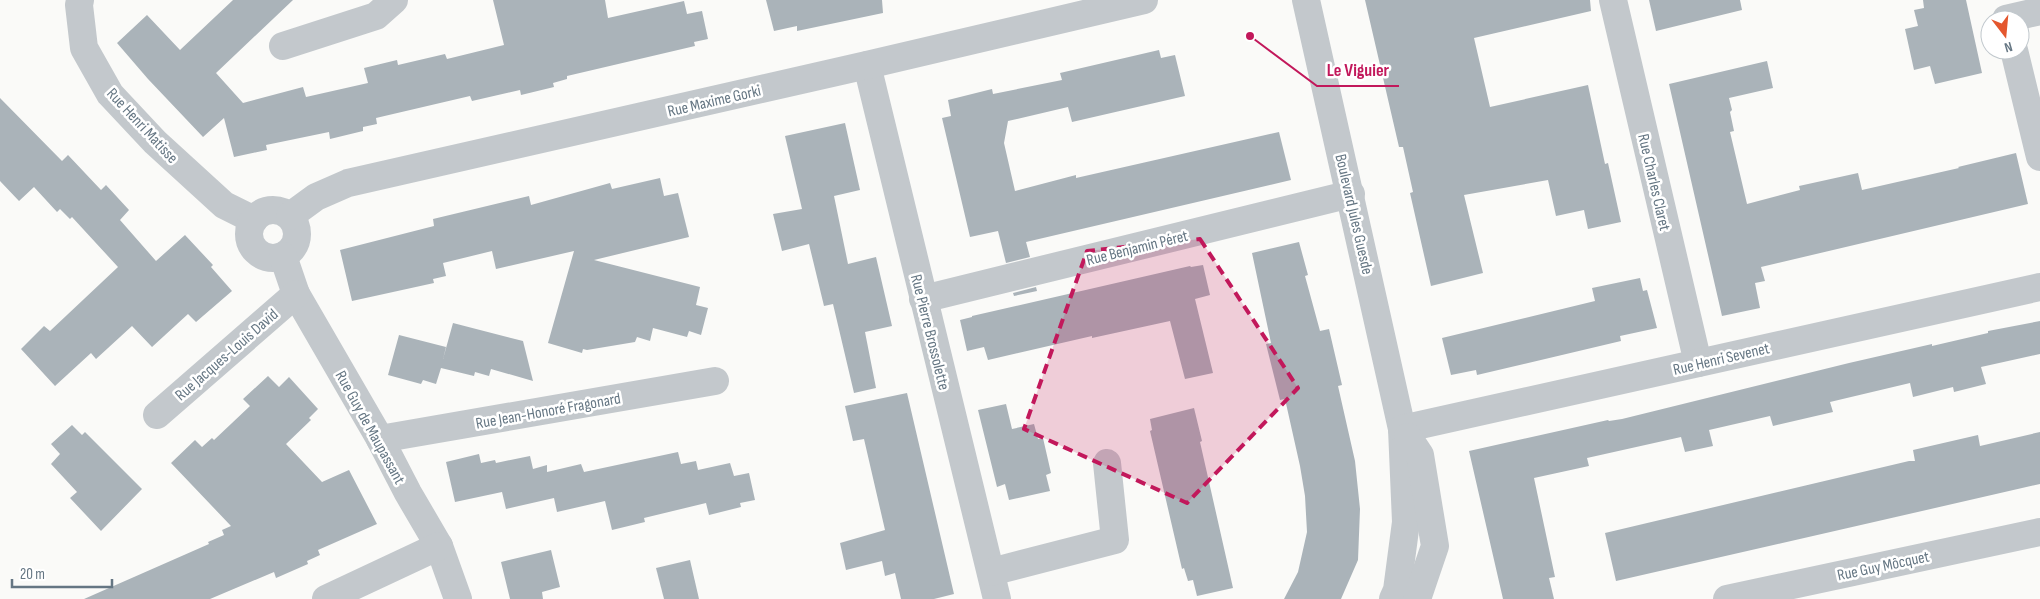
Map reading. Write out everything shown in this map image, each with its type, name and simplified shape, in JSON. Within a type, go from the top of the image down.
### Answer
[{"type":"street","name":"Rue Henri Matisse","points":[[80,0],[84,48],[110,94],[155,142],[224,205],[254,220]]},
{"type":"street","points":[[283,46],[376,16],[394,0]]},
{"type":"street","name":"Rue Maxime Gorki","points":[[290,216],[316,197],[348,183],[1144,0]]},
{"type":"street","name":"Boulevard Jules Guesde","points":[[1306,0],[1351,194],[1402,429],[1406,522],[1398,590],[1393,599]]},
{"type":"street","name":"Rue Charles Claret","points":[[1613,0],[1698,363]]},
{"type":"street","points":[[2016,60],[2040,157]]},
{"type":"street","name":"Rue Pierre Brossolette","points":[[867,65],[997,599]]},
{"type":"street","name":"Rue Benjamin Péret","points":[[923,299],[1351,194]]},
{"type":"street","points":[[267,210],[283,211],[290,216],[297,230],[297,238],[289,252],[283,256],[268,257],[255,249],[249,235],[250,227],[254,220],[267,210]]},
{"type":"street","name":"Rue Guy de Maupassant","points":[[283,256],[296,294],[380,439],[438,546],[458,599]]},
{"type":"street","name":"Rue Henri Sevenet","points":[[1402,429],[2040,287]]},
{"type":"street","name":"Rue Jacques-Louis David","points":[[157,415],[296,294]]},
{"type":"street","name":"Rue Jean-Honoré Fragonard","points":[[380,439],[716,381]]},
{"type":"street","name":"Boulevard Jules Guesde","points":[[1402,429],[1420,455],[1435,546],[1417,599]]},
{"type":"street","points":[[991,572],[1115,540],[1107,462]]},
{"type":"street","name":"Rue Guy Môcquet","points":[[1744,597],[2040,532]]},
{"type":"street","points":[[326,599],[438,546]]},
{"type":"highlighted area","points":[[1200,239],[1298,388],[1187,503],[1024,429],[1087,251]]},
{"type":"building","points":[[233,0],[293,0],[216,73],[243,103],[303,87],[306,97],[368,83],[364,68],[397,60],[398,65],[445,54],[447,59],[504,45],[493,0],[605,0],[608,18],[684,1],[687,14],[702,11],[708,39],[694,42],[695,46],[567,76],[567,79],[553,83],[554,87],[521,95],[520,90],[472,101],[470,96],[376,118],[377,124],[363,127],[363,131],[330,139],[329,132],[266,145],[267,150],[234,157],[224,118],[203,137],[117,43],[147,15],[180,50]]},
{"type":"building","points":[[766,0],[882,0],[883,13],[797,31],[797,26],[774,31]]},
{"type":"building","points":[[1365,0],[1590,0],[1591,11],[1474,38],[1490,107],[1588,85],[1605,164],[1608,163],[1621,222],[1588,229],[1584,210],[1556,216],[1548,180],[1464,195],[1483,273],[1431,286],[1410,193],[1413,192],[1403,147],[1399,147]]},
{"type":"building","points":[[1649,0],[1740,0],[1742,10],[1656,31]]},
{"type":"building","points":[[1923,0],[1966,0],[1982,73],[1935,84],[1930,66],[1914,70],[1905,29],[1918,26],[1914,10],[1924,8]]},
{"type":"building","points":[[1159,50],[1161,58],[1175,55],[1185,96],[1072,122],[1068,107],[1008,121],[1004,143],[1015,191],[1076,175],[1076,178],[1279,132],[1291,180],[1026,242],[1030,257],[1006,263],[998,231],[970,237],[942,118],[951,116],[948,100],[992,89],[993,94],[1062,80],[1060,73]]},
{"type":"building","points":[[1767,61],[1773,88],[1729,98],[1734,131],[1730,132],[1747,204],[1800,190],[1799,186],[1858,173],[1862,190],[2016,153],[2028,204],[1761,267],[1765,281],[1755,283],[1760,308],[1722,316],[1669,84]]},
{"type":"building","points":[[0,98],[62,161],[68,155],[101,190],[106,185],[129,210],[120,220],[156,261],[185,235],[213,265],[211,267],[232,291],[196,322],[188,314],[152,347],[132,326],[96,359],[91,353],[55,386],[21,349],[44,326],[50,331],[118,267],[72,217],[70,219],[60,209],[57,212],[34,187],[19,201],[0,181]]},
{"type":"building","points":[[845,123],[860,190],[834,196],[848,264],[876,257],[892,326],[865,332],[876,388],[854,393],[833,304],[824,306],[809,244],[782,251],[773,214],[802,209],[785,136]]},
{"type":"building","points":[[660,178],[664,196],[678,193],[689,237],[594,260],[700,287],[696,305],[708,308],[701,335],[689,331],[687,337],[653,328],[650,341],[637,337],[635,342],[587,350],[583,349],[582,353],[548,343],[574,251],[496,269],[492,251],[443,263],[446,276],[433,279],[434,283],[352,301],[340,250],[434,226],[433,219],[529,196],[531,205],[610,183],[612,189]]},
{"type":"building","points":[[1299,242],[1308,275],[1305,276],[1320,331],[1329,329],[1342,385],[1338,386],[1355,461],[1360,509],[1358,560],[1341,599],[1284,599],[1298,572],[1307,532],[1305,496],[1285,399],[1280,400],[1266,344],[1271,343],[1252,253]]},
{"type":"building","points":[[1203,265],[1210,295],[1195,299],[1213,373],[1185,379],[1170,321],[1092,338],[1092,336],[988,360],[984,347],[967,351],[960,320],[1190,266]]},
{"type":"building","points":[[1640,278],[1643,291],[1647,290],[1657,328],[1620,336],[1621,341],[1477,375],[1476,370],[1451,375],[1442,338],[1595,301],[1592,288]]},
{"type":"building","points":[[1036,287],[1037,291],[1014,296],[1013,293]]},
{"type":"building","points":[[2040,321],[2040,354],[1981,367],[1986,384],[1954,392],[1953,387],[1913,397],[1910,383],[1830,402],[1833,412],[1773,426],[1770,416],[1709,430],[1713,446],[1685,452],[1681,437],[1587,458],[1589,466],[1534,478],[1555,577],[1549,578],[1554,599],[1503,599],[1469,451],[1608,420],[1622,419],[1849,363]]},
{"type":"building","points":[[453,323],[523,341],[533,381],[491,369],[489,376],[475,372],[474,376],[441,368],[436,384],[423,380],[421,384],[388,375],[399,335],[446,347],[443,359]]},
{"type":"building","points":[[268,376],[279,387],[289,377],[318,409],[309,418],[311,420],[286,444],[322,482],[349,470],[377,524],[318,550],[320,555],[307,561],[308,564],[276,578],[274,572],[210,599],[84,599],[209,544],[208,542],[224,535],[222,530],[231,526],[171,463],[195,440],[202,447],[212,438],[214,440],[250,406],[243,399]]},
{"type":"building","points":[[907,393],[954,594],[934,599],[901,599],[895,573],[885,576],[882,561],[846,570],[840,543],[885,530],[864,439],[853,441],[845,406]]},
{"type":"building","points":[[1006,404],[1012,429],[1034,424],[1038,439],[1043,438],[1051,473],[1046,475],[1050,491],[1009,500],[1005,484],[997,487],[978,410]]},
{"type":"building","points":[[1194,408],[1233,588],[1197,596],[1193,580],[1188,581],[1184,568],[1182,569],[1150,431],[1152,430],[1150,419]]},
{"type":"building","points":[[72,425],[82,435],[85,432],[142,489],[101,531],[70,498],[77,492],[51,464],[60,454],[51,444]]},
{"type":"building","points":[[2040,432],[2040,484],[1616,581],[1605,533],[1915,461],[1913,450],[1978,435],[1980,446]]},
{"type":"building","points":[[678,452],[681,464],[696,461],[698,470],[730,463],[734,476],[749,473],[755,500],[740,503],[741,507],[709,515],[706,503],[644,518],[645,522],[612,530],[605,501],[557,512],[554,498],[506,509],[502,492],[455,502],[446,462],[479,454],[481,463],[495,460],[496,463],[530,456],[533,469],[547,465],[547,472],[581,464],[584,472]]},
{"type":"building","points":[[551,550],[560,587],[542,592],[543,599],[510,599],[501,562]]},
{"type":"building","points":[[690,560],[699,599],[664,599],[656,568]]},
{"type":"place","name":"Le Viguier","points":[[1250,36]]}]
